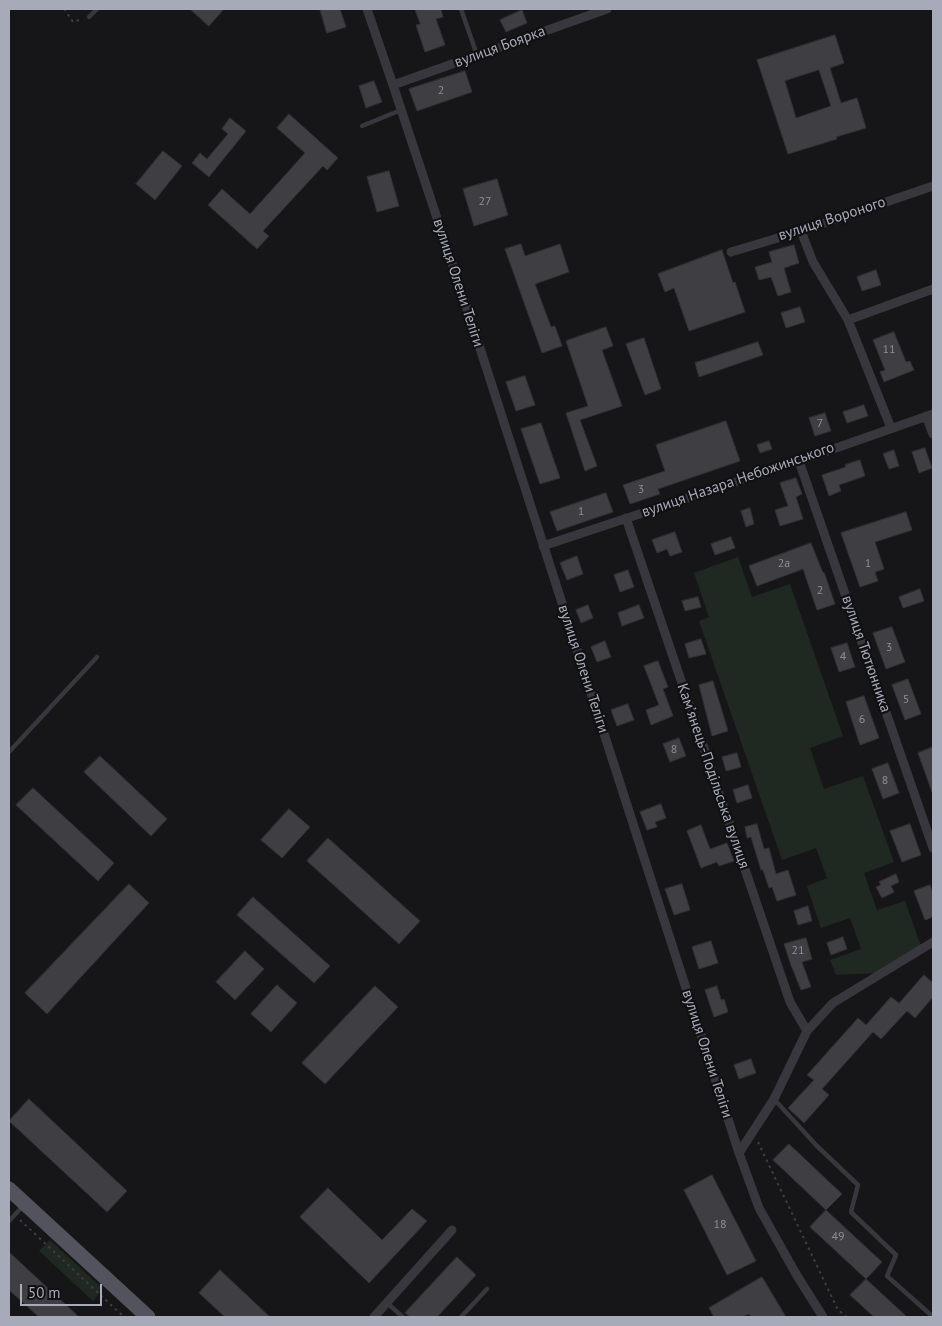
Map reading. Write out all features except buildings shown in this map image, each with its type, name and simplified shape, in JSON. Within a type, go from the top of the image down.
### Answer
[{"type":"main road","points":[[9,1189],[141,1313]]},
{"type":"street","name":"вулиця Олени Теліги","points":[[367,9],[739,1154],[759,1208],[796,1274],[823,1317]]},
{"type":"street","name":"вулиця Боярка","points":[[393,85],[605,9]]},
{"type":"street","name":"вулиця Вороного","points":[[731,252],[801,231],[933,186]]},
{"type":"street","points":[[801,231],[813,262],[848,320],[891,428]]},
{"type":"street","points":[[848,320],[933,289]]},
{"type":"street","name":"вулиця Назара Небожинського","points":[[543,546],[799,461],[930,415]]},
{"type":"street","points":[[930,415],[933,434]]},
{"type":"street","name":"вулиця Тютюнника","points":[[799,461],[933,848]]},
{"type":"street","name":"Камʼянець-Подільська вулиця","points":[[626,518],[790,1002],[807,1031]]},
{"type":"street","points":[[739,1154],[774,1099],[807,1031],[833,1003],[933,942]]},
{"type":"street","points":[[374,1317],[452,1230]]},
{"type":"lane","points":[[89,17],[97,9]]},
{"type":"lane","points":[[461,9],[477,56]]},
{"type":"lane","points":[[362,126],[401,110]]},
{"type":"lane","points":[[9,752],[98,657]]},
{"type":"lane","points":[[774,1099],[816,1145],[858,1186],[851,1212],[896,1255],[887,1276],[931,1315]]},
{"type":"lane","points":[[9,1221],[25,1204]]},
{"type":"lane","points":[[461,1317],[487,1289]]},
{"type":"lane","points":[[387,1303],[403,1317]]},
{"type":"path","points":[[64,9],[73,22],[89,17]]},
{"type":"path","points":[[753,1130],[838,1310],[847,1317]]},
{"type":"path","points":[[14,1215],[124,1317]]},
{"type":"shaded area","points":[[738,557],[752,597],[790,584],[843,736],[810,748],[824,789],[863,776],[894,862],[864,873],[877,910],[905,901],[921,946],[876,973],[836,975],[830,960],[861,949],[850,918],[821,928],[807,886],[827,878],[816,848],[782,860],[699,621],[709,617],[694,573]]},
{"type":"shaded area","points":[[50,1240],[103,1289],[93,1301],[39,1251]]}]
